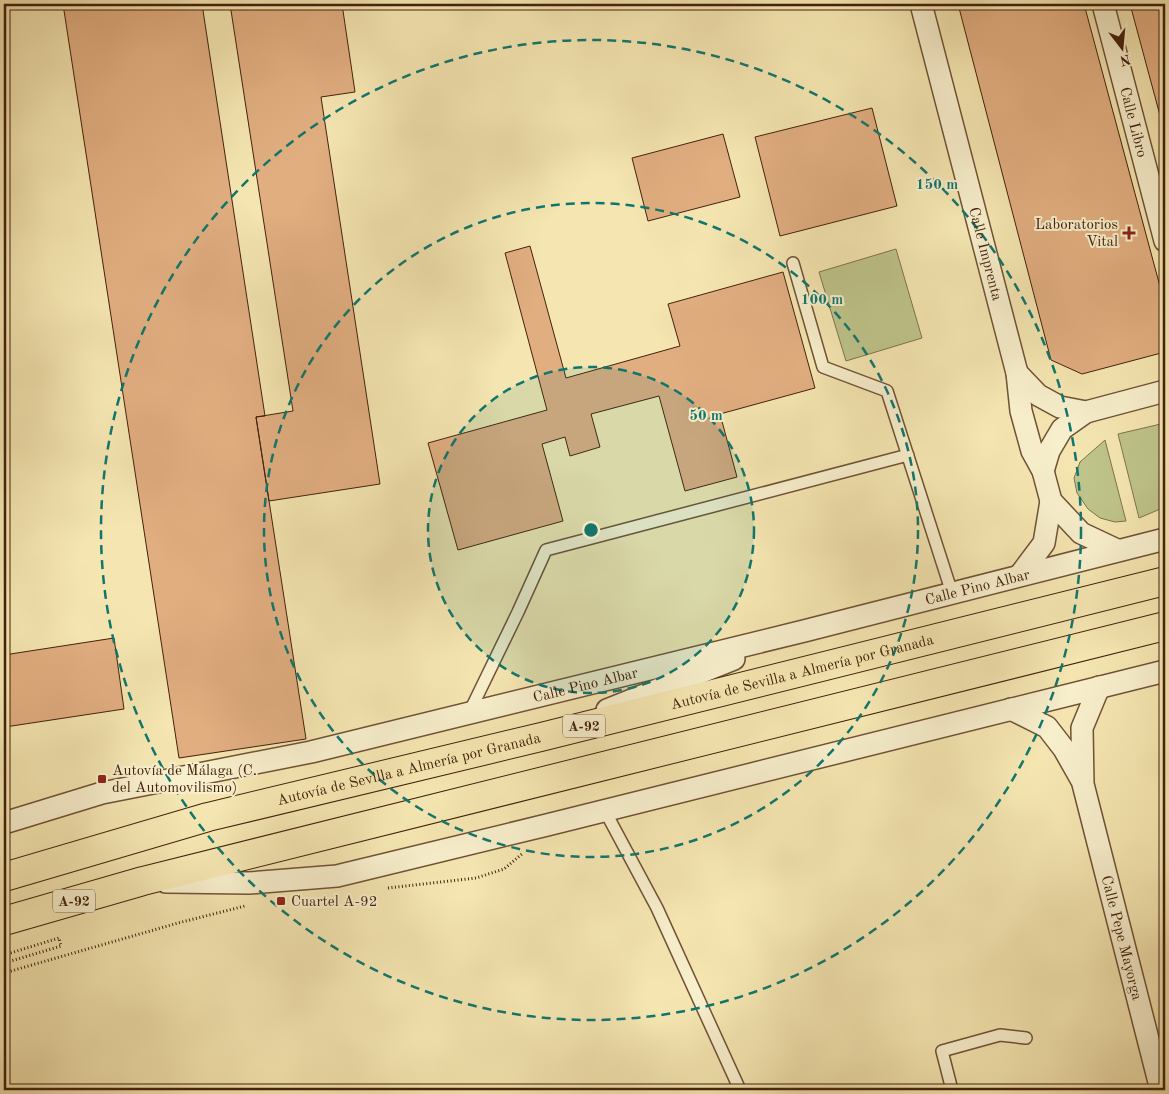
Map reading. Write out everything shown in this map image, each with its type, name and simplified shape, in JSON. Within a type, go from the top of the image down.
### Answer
[{"type":"highway","name":"Autovía de Sevilla a Almería por Granada","points":[[4,877],[208,817],[541,737],[1165,581]]},
{"type":"highway","name":"A-92","points":[[4,921],[143,881],[1165,626]]},
{"type":"street","name":"Calle Imprenta","points":[[921,4],[1017,373],[1023,419],[1032,451],[1043,471],[1052,501],[1081,533],[1117,550]]},
{"type":"street","name":"Calle Libro","points":[[1102,4],[1165,241]]},
{"type":"street","points":[[1017,373],[1038,395],[1060,407],[1086,412]]},
{"type":"street","points":[[1043,471],[1049,451],[1062,429],[1086,412],[1165,391]]},
{"type":"street","name":"Calle Imprenta","points":[[1020,576],[1044,543],[1052,501]]},
{"type":"street","name":"Calle Pino Albar","points":[[4,823],[102,793],[311,752],[804,631],[1165,538]]},
{"type":"street","points":[[541,737],[804,631]]},
{"type":"street","points":[[143,881],[249,883],[338,876],[1165,671]]},
{"type":"street","points":[[1083,784],[1082,728],[1098,687]]},
{"type":"street","points":[[1011,709],[1047,727],[1064,749],[1083,784]]},
{"type":"street","name":"Calle Pepe Mayorga","points":[[1083,784],[1161,1090]]},
{"type":"lane","points":[[793,264],[822,367],[887,391],[952,593]]},
{"type":"lane","points":[[469,713],[546,550],[908,455]]},
{"type":"lane","points":[[605,811],[657,908],[740,1090]]},
{"type":"lane","points":[[952,1090],[942,1051],[1000,1035],[1026,1038]]},
{"type":"path","points":[[378,888],[476,878],[504,869],[522,854],[528,830]]},
{"type":"path","points":[[4,973],[178,923],[253,904]]},
{"type":"path","points":[[4,954],[59,938],[61,946],[4,963]]},
{"type":"green space","points":[[896,249],[922,338],[846,361],[819,272]]},
{"type":"green space","points":[[1165,423],[1165,507],[1139,518],[1118,434]]},
{"type":"green space","points":[[1105,440],[1126,521],[1115,522],[1100,518],[1088,509],[1077,493],[1074,478],[1080,462]]},
{"type":"building","points":[[63,4],[202,4],[265,416],[256,417],[306,739],[179,758]]},
{"type":"building","points":[[230,4],[342,4],[355,92],[321,97],[380,484],[269,501],[256,417],[293,411]]},
{"type":"building","points":[[958,4],[1084,4],[1165,305],[1165,352],[1082,374],[1051,360]]},
{"type":"building","points":[[1130,4],[1165,4],[1165,134]]},
{"type":"building","points":[[872,108],[897,206],[780,236],[755,137]]},
{"type":"building","points":[[723,134],[740,197],[648,221],[632,158]]},
{"type":"building","points":[[530,246],[566,378],[680,346],[668,304],[783,272],[815,388],[720,414],[737,477],[685,491],[659,396],[591,414],[600,447],[570,456],[565,437],[542,444],[563,521],[458,550],[428,443],[547,410],[505,253]]},
{"type":"building","points":[[114,638],[124,709],[5,727],[4,655]]},
{"type":"place","name":"Laboratorios Vital","points":[[1129,233]]},
{"type":"place","name":"Autovía de Málaga (C. del Automovilismo)","points":[[102,779]]},
{"type":"place","name":"Cuartel A-92","points":[[281,901]]}]
